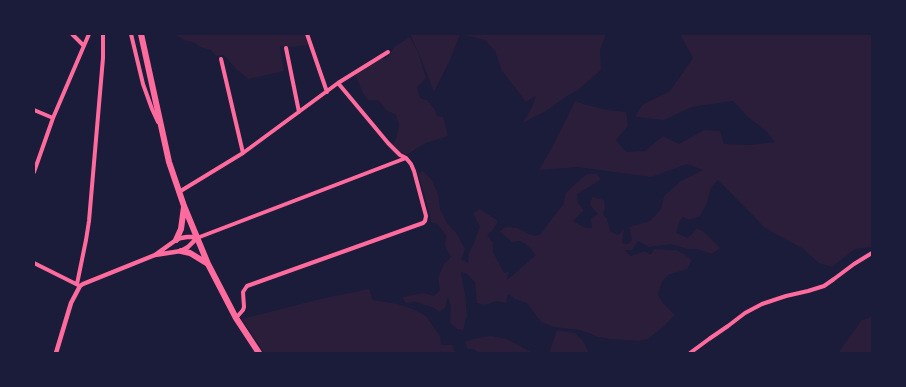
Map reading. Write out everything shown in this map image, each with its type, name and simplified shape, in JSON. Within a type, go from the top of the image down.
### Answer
[{"type":"main road","points":[[141,34],[169,162],[184,206],[208,264],[236,318],[257,352]]},
{"type":"main road","points":[[176,240],[181,229],[184,206]]},
{"type":"main road","points":[[180,250],[208,264]]},
{"type":"street","points":[[72,34],[83,45]]},
{"type":"street","points":[[34,172],[53,118],[89,34]]},
{"type":"street","points":[[56,353],[71,303],[80,285],[89,221],[103,58],[103,34]]},
{"type":"street","points":[[131,34],[152,109],[161,127]]},
{"type":"street","points":[[307,34],[327,92]]},
{"type":"street","points":[[286,48],[299,112]]},
{"type":"street","points":[[179,192],[243,153],[338,83],[388,52]]},
{"type":"street","points":[[221,60],[243,153]]},
{"type":"street","points":[[236,318],[244,308],[243,292],[247,286],[425,221],[426,216],[411,164],[388,143],[338,83]]},
{"type":"street","points":[[34,110],[53,118]]},
{"type":"street","points":[[34,263],[80,285],[155,255],[188,247],[197,238],[406,158]]},
{"type":"street","points":[[155,255],[176,240],[187,237],[197,238]]},
{"type":"street","points":[[690,353],[745,313],[762,304],[824,286],[872,253]]},
{"type":"shaded area","points":[[174,34],[304,34],[308,45],[280,47],[284,71],[248,79],[235,68],[224,55],[216,56],[211,50],[200,47],[195,43],[184,40]]},
{"type":"shaded area","points":[[410,34],[460,34],[450,60],[434,92],[418,51]]},
{"type":"shaded area","points":[[461,34],[606,34],[600,50],[601,70],[578,90],[546,111],[523,123],[536,96],[526,102],[502,71],[495,51],[485,40]]},
{"type":"shaded area","points":[[680,34],[872,34],[872,247],[855,249],[832,267],[819,263],[802,248],[765,228],[718,180],[711,188],[706,205],[700,216],[689,220],[683,217],[679,222],[676,233],[688,238],[697,228],[704,232],[720,248],[712,254],[697,249],[687,249],[671,244],[649,247],[638,241],[632,250],[625,250],[631,256],[645,251],[651,255],[654,249],[676,250],[692,260],[687,269],[668,275],[662,281],[658,294],[663,303],[675,315],[648,339],[639,341],[611,339],[598,337],[579,330],[554,327],[541,322],[527,303],[515,299],[508,294],[506,303],[496,301],[485,305],[477,303],[475,282],[467,274],[461,272],[467,316],[463,330],[457,329],[450,322],[451,307],[448,297],[445,308],[439,312],[434,308],[416,302],[406,303],[402,297],[424,293],[434,296],[440,290],[438,278],[444,264],[451,257],[445,246],[446,235],[437,224],[431,222],[418,173],[423,171],[431,179],[438,194],[440,209],[447,223],[457,234],[465,249],[461,259],[468,263],[469,253],[480,227],[473,213],[480,209],[498,221],[493,230],[487,235],[493,243],[493,252],[504,273],[508,272],[507,280],[536,255],[527,245],[519,241],[512,242],[499,231],[507,227],[517,228],[534,236],[541,234],[563,205],[566,193],[587,174],[597,174],[601,179],[577,194],[578,203],[584,210],[573,221],[586,228],[592,228],[591,219],[598,214],[590,205],[592,197],[604,200],[605,209],[603,214],[607,219],[610,231],[618,235],[624,229],[622,243],[627,244],[632,240],[629,227],[650,221],[661,209],[664,196],[681,181],[703,170],[687,164],[651,177],[578,167],[539,170],[575,101],[608,110],[626,112],[628,126],[616,140],[626,152],[645,151],[663,136],[679,144],[704,130],[720,131],[724,144],[751,145],[775,142],[767,132],[748,117],[733,101],[692,107],[664,120],[635,117],[642,105],[670,91],[693,58]]},
{"type":"shaded area","points":[[410,37],[418,52],[426,78],[417,87],[420,98],[427,100],[435,110],[437,116],[443,117],[448,136],[426,143],[404,156],[393,144],[397,137],[399,124],[396,115],[386,110],[379,101],[368,100],[362,91],[355,74],[378,59],[387,58],[394,47]]},
{"type":"shaded area","points":[[369,289],[373,300],[398,304],[426,316],[440,336],[441,345],[452,345],[456,353],[264,353],[242,319],[320,299]]},
{"type":"shaded area","points":[[872,317],[872,353],[838,353],[862,320]]},
{"type":"shaded area","points":[[557,330],[575,333],[583,341],[589,353],[549,353]]},
{"type":"shaded area","points":[[491,336],[507,339],[533,353],[477,353],[476,350],[467,348],[465,342],[472,339]]}]
